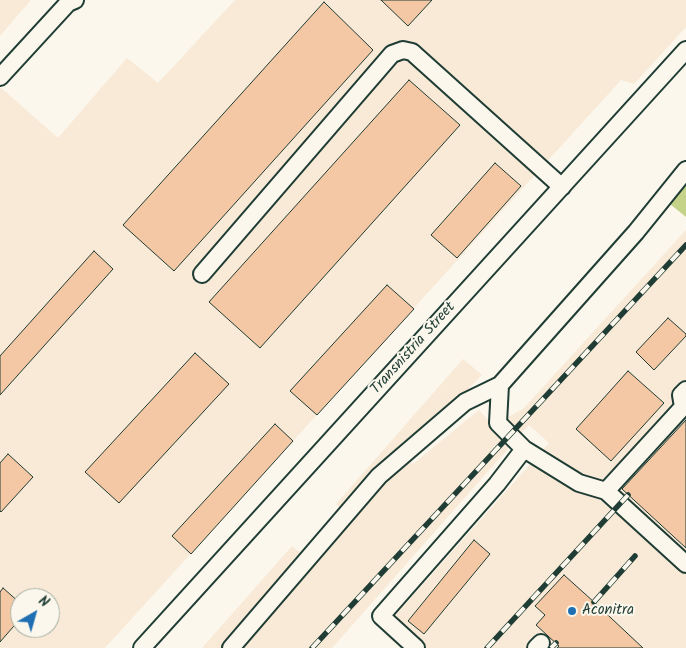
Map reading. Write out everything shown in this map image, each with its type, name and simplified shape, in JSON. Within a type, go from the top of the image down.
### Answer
[{"type":"street","points":[[0,77],[70,1]]},
{"type":"street","points":[[202,274],[392,54],[403,50],[412,52],[562,186]]},
{"type":"street","name":"Transnistria Street","points":[[142,648],[686,50]]},
{"type":"street","points":[[231,648],[379,476],[465,402],[500,385],[636,232],[686,170]]},
{"type":"street","points":[[500,385],[498,423],[524,450],[578,483],[606,491],[686,564]]},
{"type":"street","points":[[606,491],[683,407],[681,395],[686,390]]},
{"type":"street","points":[[416,648],[381,616],[497,484],[524,450]]},
{"type":"shaded area","points":[[0,0],[31,0],[0,36]]},
{"type":"shaded area","points":[[235,0],[686,0],[686,27],[634,84],[621,80],[105,648],[0,648],[0,87],[58,138],[127,58],[158,83]]},
{"type":"shaded area","points":[[686,230],[686,648],[400,648],[384,633],[384,628],[549,443],[529,425],[332,648],[202,648],[292,546],[308,559],[345,513],[336,504],[463,359],[482,375],[401,455],[413,464],[479,410],[493,425],[523,409]]},
{"type":"green space","points":[[686,184],[686,217],[670,204]]},
{"type":"building","points":[[381,0],[432,0],[408,26]]},
{"type":"building","points":[[324,2],[373,50],[174,271],[123,225]]},
{"type":"building","points":[[409,80],[460,125],[260,348],[209,302]]},
{"type":"building","points":[[495,163],[521,186],[457,258],[431,235]]},
{"type":"building","points":[[94,251],[113,269],[0,395],[0,356]]},
{"type":"building","points":[[387,285],[414,309],[317,415],[290,391]]},
{"type":"building","points":[[668,318],[686,336],[654,370],[636,352]]},
{"type":"building","points":[[195,353],[229,384],[119,503],[85,472]]},
{"type":"building","points":[[628,371],[664,403],[611,461],[576,429]]},
{"type":"building","points":[[686,420],[686,548],[622,489]]},
{"type":"building","points":[[275,424],[293,441],[191,554],[172,536]]},
{"type":"building","points":[[8,454],[33,477],[1,512],[0,463]]},
{"type":"building","points":[[474,540],[490,554],[424,634],[408,621]]},
{"type":"building","name":"Aconitra","points":[[564,575],[643,648],[557,648],[559,646],[536,625],[545,615],[535,606]]},
{"type":"building","points":[[3,588],[10,594],[10,630],[0,642],[0,592]]},
{"type":"railway","points":[[312,648],[686,245]]},
{"type":"railway","points":[[487,648],[628,495]]},
{"type":"railway","points":[[594,602],[635,556]]},
{"type":"railway","points":[[551,648],[556,643]]},
{"type":"place","name":"Aconitra","points":[[572,611]]}]
